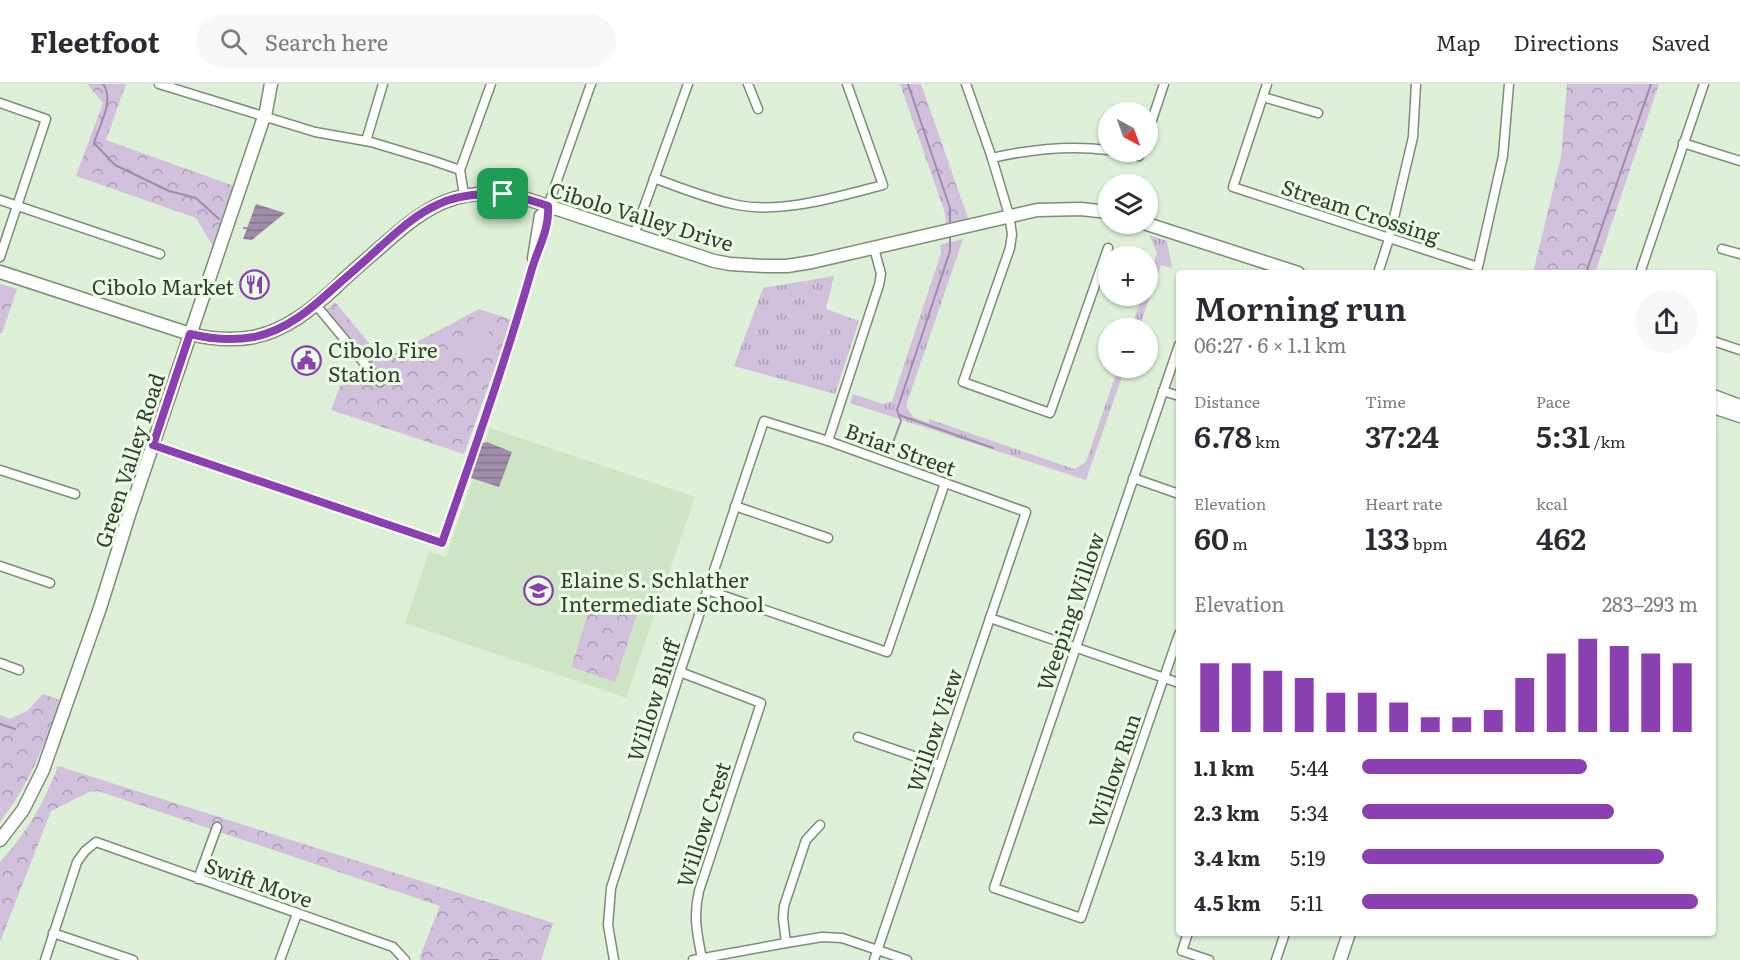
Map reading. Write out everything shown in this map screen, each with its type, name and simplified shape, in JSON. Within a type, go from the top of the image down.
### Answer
[{"type":"main road","name":"Green Valley Road","points":[[0,840],[22,810],[43,770],[100,608],[129,515],[265,116],[271,84]]},
{"type":"main road","name":"Cibolo Valley Drive","points":[[0,272],[190,334],[212,339],[252,337],[282,327],[297,319],[316,305],[405,225],[440,203],[464,195],[518,196],[699,257],[748,266],[787,266],[812,262],[1037,210],[1098,211]]},
{"type":"main road","points":[[1158,228],[1289,270]]},
{"type":"main road","points":[[1716,397],[1740,406]]},
{"type":"main road","points":[[1716,408],[1740,416]]},
{"type":"main road","points":[[1340,960],[1348,936]]},
{"type":"street","points":[[159,84],[315,132],[366,141],[460,170]]},
{"type":"street","points":[[366,141],[383,84]]},
{"type":"street","points":[[464,195],[460,170],[490,84]]},
{"type":"street","points":[[153,445],[442,543],[532,267],[532,251],[539,215],[548,206],[591,84]]},
{"type":"street","points":[[634,234],[688,84]]},
{"type":"street","points":[[748,84],[758,109]]},
{"type":"street","points":[[654,178],[733,204],[763,207],[797,205],[883,185],[847,84]]},
{"type":"street","points":[[966,84],[992,158],[1009,215],[1012,234],[1010,248],[963,382],[1050,413],[1098,276]]},
{"type":"street","points":[[1158,102],[1164,84]]},
{"type":"street","points":[[1267,84],[1263,97],[1318,113]]},
{"type":"street","points":[[1379,270],[1389,239],[1413,137],[1416,84]]},
{"type":"street","name":"Stream Crossing","points":[[1263,97],[1233,187],[1478,267],[1503,156],[1509,84]]},
{"type":"street","points":[[1641,270],[1704,84]]},
{"type":"street","points":[[0,103],[46,119],[0,258]]},
{"type":"street","points":[[1683,143],[1740,161]]},
{"type":"street","points":[[992,158],[1046,148],[1098,149]]},
{"type":"street","points":[[0,200],[160,254]]},
{"type":"street","points":[[828,441],[879,285],[880,274],[874,248]]},
{"type":"street","points":[[1722,249],[1740,254]]},
{"type":"street","points":[[316,305],[380,382]]},
{"type":"street","points":[[1716,342],[1740,350]]},
{"type":"street","name":"Weeping Willow","points":[[1081,918],[994,888],[1176,354]]},
{"type":"street","points":[[1163,391],[1176,395]]},
{"type":"street","name":"Briar Street","points":[[764,421],[828,441],[1026,512]]},
{"type":"street","name":"Willow Bluff","points":[[614,960],[608,925],[611,888],[764,421]]},
{"type":"street","points":[[0,470],[75,494]]},
{"type":"street","points":[[1133,478],[1176,493]]},
{"type":"street","points":[[707,591],[887,652],[945,483]]},
{"type":"street","points":[[735,506],[828,538]]},
{"type":"street","name":"Willow View","points":[[874,960],[1026,512]]},
{"type":"street","points":[[0,567],[50,583]]},
{"type":"street","points":[[990,618],[1176,682]]},
{"type":"street","name":"Willow Run","points":[[1081,918],[1176,643]]},
{"type":"street","points":[[0,663],[19,670]]},
{"type":"street","name":"Willow Crest","points":[[680,672],[761,703],[695,907],[697,959]]},
{"type":"street","points":[[858,737],[940,765]]},
{"type":"street","points":[[786,942],[784,906],[806,840],[820,825]]},
{"type":"street","points":[[198,879],[217,827]]},
{"type":"street","name":"Swift Move","points":[[53,933],[77,862],[96,842],[393,947],[405,960]]},
{"type":"street","points":[[280,960],[297,914]]},
{"type":"street","points":[[45,960],[53,933],[133,960]]},
{"type":"street","points":[[1187,936],[1182,951],[1209,960]]},
{"type":"street","points":[[1276,960],[1284,936]]},
{"type":"street","points":[[697,959],[786,942],[832,937],[842,938],[907,960]]},
{"type":"shaded area","points":[[256,204],[285,213],[252,240],[243,239]]},
{"type":"shaded area","name":"Elaine S. Schlather Intermediate School","points":[[490,428],[695,497],[626,698],[405,623],[429,552],[446,557]]},
{"type":"shaded area","points":[[487,442],[512,452],[499,487],[471,478],[482,443]]},
{"type":"green space","points":[[87,84],[126,84],[106,140],[237,187],[214,248],[196,218],[76,176],[103,103]]},
{"type":"green space","points":[[900,84],[921,84],[970,224],[946,230],[945,213]]},
{"type":"green space","points":[[1567,84],[1659,84],[1596,270],[1534,270],[1561,157]]},
{"type":"green space","points":[[1149,235],[1167,241],[1172,268],[1161,265],[1158,274],[1158,246],[1154,246]]},
{"type":"green space","points":[[963,239],[906,406],[913,417],[929,423],[929,419],[1074,469],[1086,462],[1115,378],[1122,378],[1086,480],[850,403],[853,394],[883,404],[892,401],[941,253],[940,245]]},
{"type":"green space","points":[[834,276],[826,309],[859,321],[835,394],[734,366],[763,288]]},
{"type":"green space","points":[[0,284],[17,289],[2,333],[0,333]]},
{"type":"green space","points":[[335,302],[383,360],[479,309],[512,320],[464,454],[331,410],[340,386],[368,372],[319,316]]},
{"type":"green space","points":[[1139,306],[1147,306],[1142,318],[1134,318]]},
{"type":"green space","points":[[474,317],[492,324],[480,354],[463,347]]},
{"type":"green space","points":[[592,602],[637,614],[615,682],[571,667]]},
{"type":"green space","points":[[43,694],[60,700],[35,764],[19,794],[0,822],[0,715],[10,719],[27,711]]},
{"type":"green space","points":[[58,766],[553,923],[541,960],[420,960],[440,906],[98,791],[89,792],[51,811],[0,942],[0,862],[34,817]]},
{"type":"waterway","points":[[103,84],[106,90],[107,105],[94,143],[115,165],[169,191],[196,198],[219,219]]},
{"type":"waterway","points":[[908,84],[950,208],[950,223]]},
{"type":"waterway","points":[[1587,270],[1651,84]]},
{"type":"waterway","points":[[244,228],[250,228]]},
{"type":"waterway","points":[[888,456],[901,421],[897,410],[950,251],[950,236]]},
{"type":"waterway","points":[[899,415],[993,448]]},
{"type":"waterway","points":[[0,724],[15,729]]},
{"type":"waterway","points":[[489,960],[498,960]]},
{"type":"place","name":"Cibolo Market","points":[[255,285]]},
{"type":"place","name":"Cibolo Fire Station","points":[[307,360]]},
{"type":"place","name":"Elaine S. Schlather Intermediate School","points":[[539,590]]},
{"type":"route","points":[[503,194],[518,196],[548,206],[549,217],[480,434],[442,543],[153,445],[190,334],[212,339],[235,339],[252,337],[282,327],[316,305],[405,225],[423,212],[440,203],[464,195],[503,194]]}]
